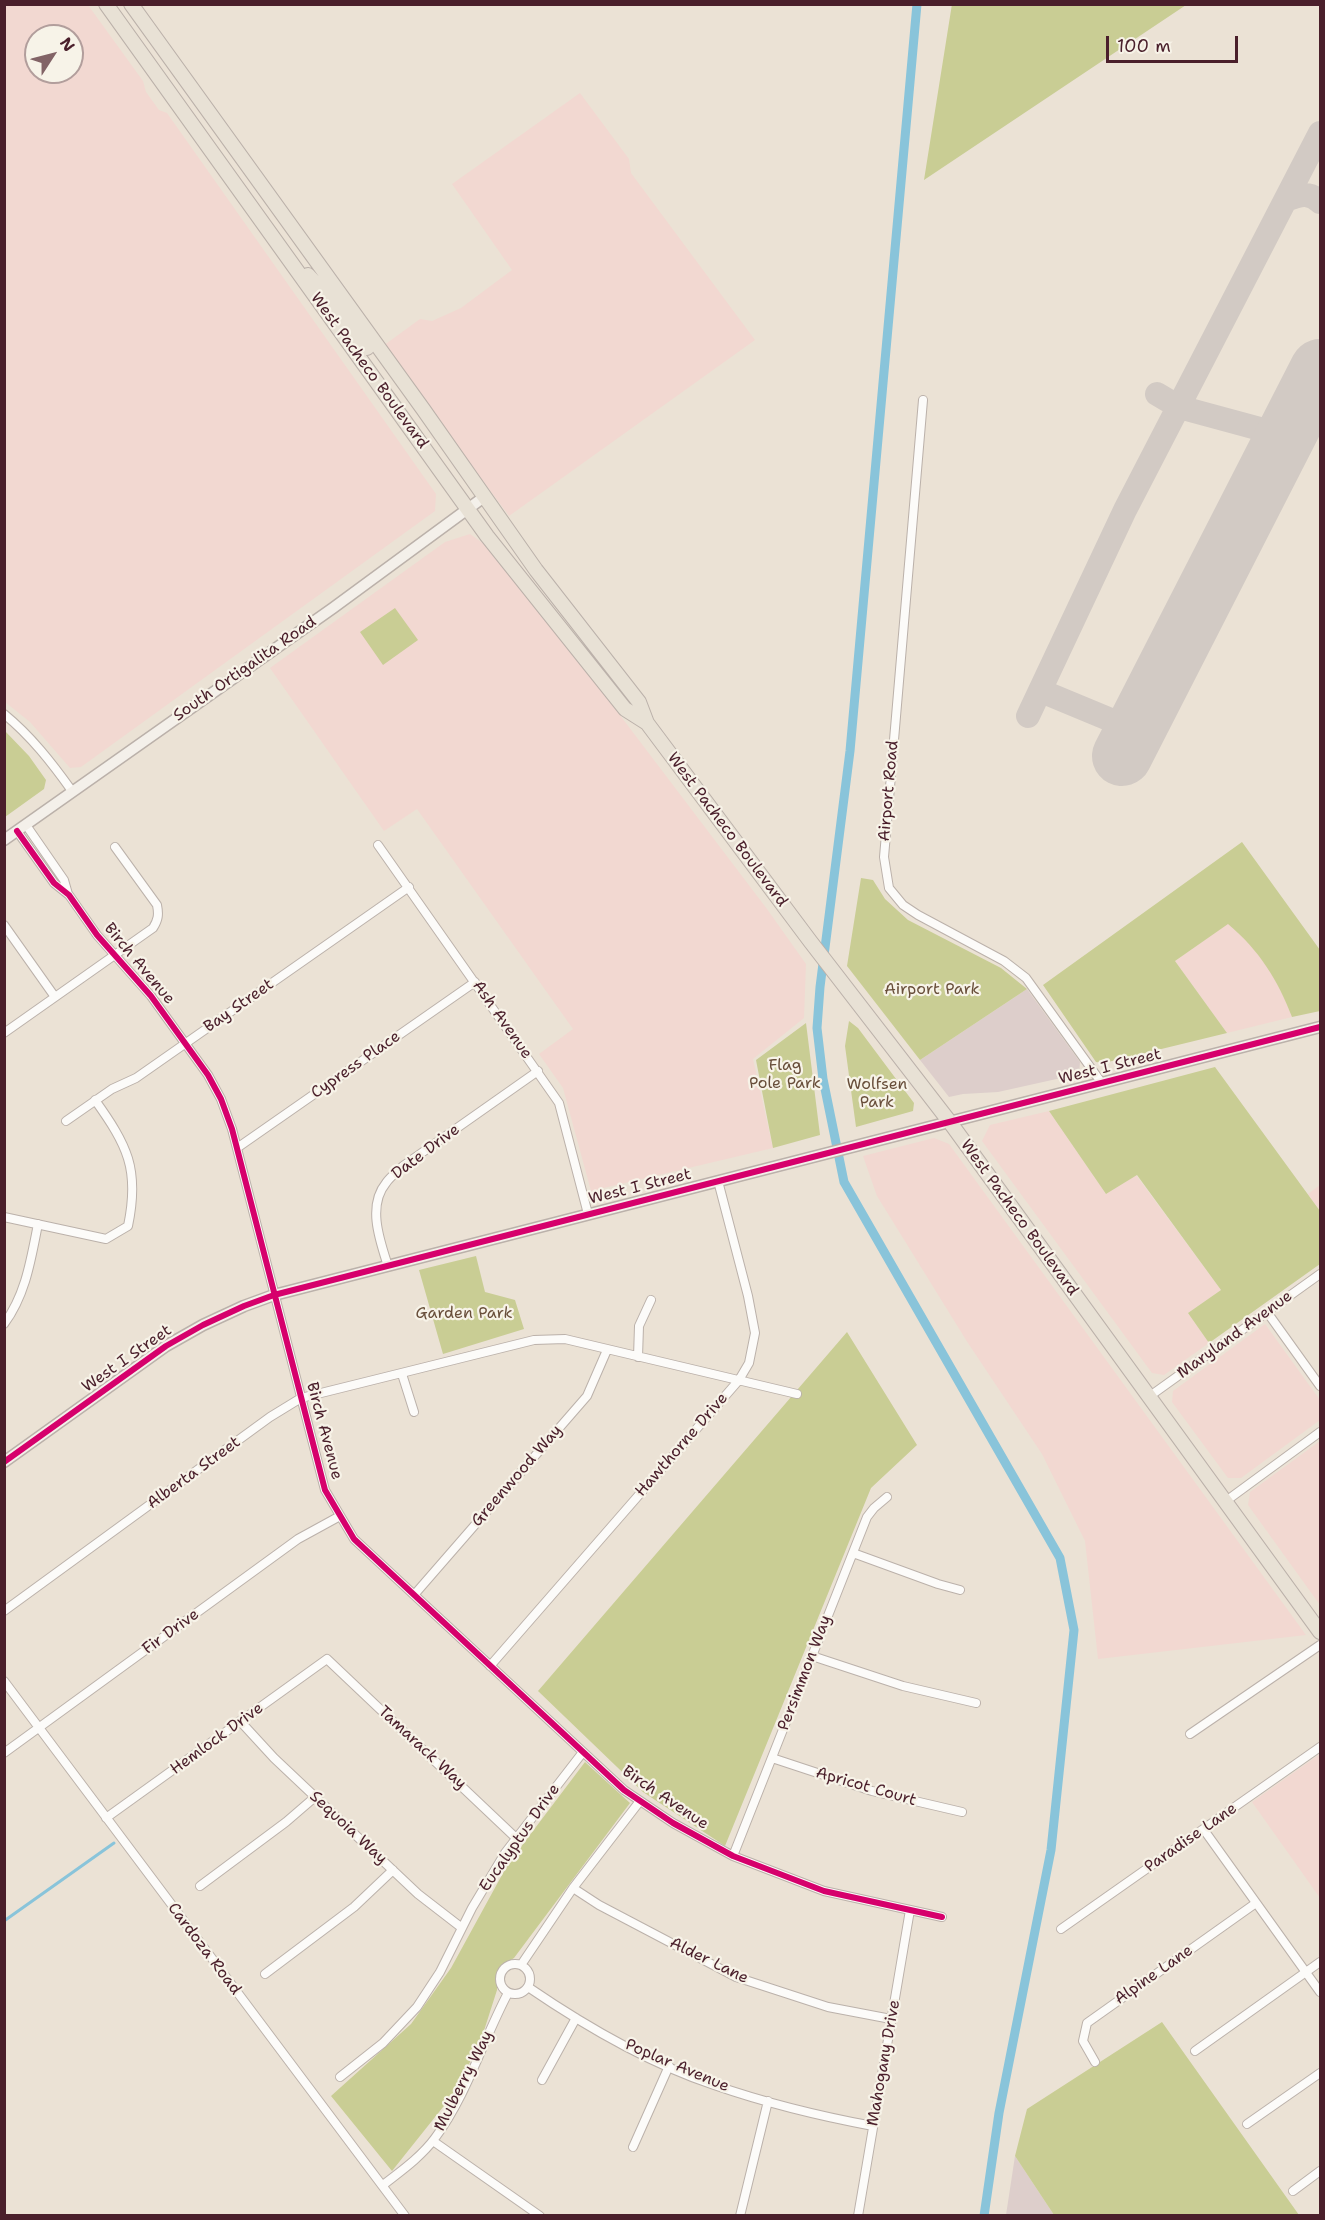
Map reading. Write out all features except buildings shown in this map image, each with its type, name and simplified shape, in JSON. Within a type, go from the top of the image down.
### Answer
[{"type":"highway","name":"West Pacheco Boulevard","points":[[106,4],[513,570],[626,709],[647,723]]},
{"type":"highway","name":"West Pacheco Boulevard","points":[[130,4],[549,588],[639,702],[647,723],[810,941],[949,1121],[1320,1632]]},
{"type":"highway","points":[[275,241],[323,291],[383,368],[393,368]]},
{"type":"street","name":"Airport Road","points":[[923,400],[884,857],[889,888],[903,904],[918,915],[1004,961],[1026,978],[1101,1082]]},
{"type":"street","name":"South Ortigalita Road","points":[[4,840],[323,615],[484,497]]},
{"type":"street","points":[[4,714],[22,729],[52,763],[72,791]]},
{"type":"street","name":"Birch Avenue","points":[[21,828],[54,883],[69,895],[97,934],[141,983],[208,1075],[221,1099],[237,1148],[325,1490],[354,1539],[624,1790],[673,1823],[733,1856],[824,1890],[942,1917]]},
{"type":"street","name":"Ash Avenue","points":[[378,844],[559,1103],[588,1214]]},
{"type":"street","points":[[4,1033],[153,928],[158,917],[157,905],[116,847]]},
{"type":"street","name":"Bay Street","points":[[66,1120],[112,1089],[136,1078],[409,888]]},
{"type":"street","points":[[4,925],[55,997]]},
{"type":"street","name":"Cypress Place","points":[[237,1148],[475,982]]},
{"type":"street","name":"West I Street","points":[[4,1462],[166,1346],[203,1325],[274,1295],[1320,1027]]},
{"type":"street","name":"Date Drive","points":[[387,1266],[377,1233],[377,1206],[386,1183],[403,1166],[538,1071]]},
{"type":"street","points":[[4,1217],[106,1239],[128,1226],[133,1193],[130,1162],[115,1129],[95,1100]]},
{"type":"street","name":"Hawthorne Drive","points":[[490,1666],[739,1380],[749,1363],[754,1333],[748,1296],[718,1181]]},
{"type":"street","points":[[4,1324],[19,1300],[25,1285],[38,1224]]},
{"type":"street","name":"Maryland Avenue","points":[[1150,1396],[1320,1274]]},
{"type":"street","points":[[638,1357],[639,1326],[651,1300]]},
{"type":"street","points":[[1267,1312],[1320,1386]]},
{"type":"street","name":"Alberta Street","points":[[4,1611],[270,1417],[301,1398],[534,1340],[565,1339],[797,1394]]},
{"type":"street","name":"Greenwood Way","points":[[414,1595],[587,1396],[607,1350]]},
{"type":"street","points":[[402,1374],[414,1412]]},
{"type":"street","points":[[1226,1502],[1320,1432]]},
{"type":"street","name":"Persimmon Way","points":[[733,1856],[867,1517],[887,1497]]},
{"type":"street","name":"Fir Drive","points":[[4,1753],[298,1539],[340,1515]]},
{"type":"street","points":[[853,1553],[960,1590]]},
{"type":"street","points":[[1190,1734],[1320,1645]]},
{"type":"street","points":[[812,1656],[903,1686],[976,1703]]},
{"type":"street","name":"Hemlock Drive","points":[[106,1818],[327,1659]]},
{"type":"street","name":"Tamarack Way","points":[[327,1659],[516,1838]]},
{"type":"street","name":"Cardoza Road","points":[[4,1681],[405,2216]]},
{"type":"street","name":"Sequoia Way","points":[[240,1721],[267,1751],[393,1870],[434,1907],[462,1928]]},
{"type":"street","name":"Paradise Lane","points":[[1061,1929],[1320,1747]]},
{"type":"street","name":"Eucalyptus Drive","points":[[340,2077],[383,2043],[417,2007],[440,1972],[477,1899],[516,1838],[583,1752]]},
{"type":"street","name":"Apricot Court","points":[[772,1758],[872,1791],[962,1812]]},
{"type":"street","points":[[200,1886],[286,1822],[315,1797]]},
{"type":"street","points":[[521,1965],[573,1888],[640,1801]]},
{"type":"street","points":[[1204,1830],[1320,1992]]},
{"type":"street","points":[[265,1974],[354,1907],[393,1870]]},
{"type":"street","name":"Alder Lane","points":[[573,1888],[599,1905],[736,1977],[828,2007],[891,2019]]},
{"type":"street","name":"Alpine Lane","points":[[1095,2062],[1083,2041],[1087,2023],[1256,1903]]},
{"type":"street","name":"Mahogany Drive","points":[[858,2216],[910,1910]]},
{"type":"street","points":[[1195,2051],[1320,1962]]},
{"type":"street","points":[[509,1965],[521,1965],[530,1977],[528,1987],[523,1992],[508,1993],[501,1985],[500,1978],[503,1970],[509,1965]]},
{"type":"street","name":"Poplar Avenue","points":[[528,1987],[576,2018],[647,2057],[712,2085],[820,2116],[873,2126]]},
{"type":"street","name":"Mulberry Way","points":[[383,2185],[407,2167],[444,2125],[508,1993]]},
{"type":"street","points":[[542,2080],[576,2018]]},
{"type":"street","points":[[633,2147],[669,2066]]},
{"type":"street","points":[[1247,2124],[1320,2073]]},
{"type":"street","points":[[740,2216],[768,2101]]},
{"type":"street","points":[[433,2140],[540,2216]]},
{"type":"street","points":[[1293,2191],[1320,2171]]},
{"type":"shaded area","points":[[4,5],[88,5],[143,81],[146,92],[159,110],[167,113],[436,494],[435,511],[81,767],[70,768],[30,722],[5,702]]},
{"type":"shaded area","points":[[580,93],[629,159],[631,173],[755,340],[509,516],[383,346],[420,319],[432,321],[461,308],[512,270],[452,184]]},
{"type":"shaded area","points":[[470,534],[484,544],[594,681],[806,964],[804,1018],[753,1059],[773,1148],[591,1191],[563,1088],[539,1054],[573,1029],[417,809],[384,831],[270,668],[445,542]]},
{"type":"shaded area","points":[[1228,923],[1268,966],[1292,1017],[1227,1033],[1175,961]]},
{"type":"shaded area","points":[[1027,989],[1080,1062],[1079,1074],[998,1092],[949,1097],[920,1060]]},
{"type":"shaded area","points":[[1049,1111],[1106,1194],[1136,1175],[1221,1290],[1188,1313],[1209,1343],[1164,1375],[1152,1373],[982,1141],[990,1125]]},
{"type":"shaded area","points":[[934,1138],[949,1144],[1306,1635],[1098,1659],[1085,1541],[1042,1454],[966,1340],[877,1196],[863,1156]]},
{"type":"shaded area","points":[[1320,1185],[1320,1211],[1308,1194]]},
{"type":"shaded area","points":[[1265,1324],[1320,1400],[1320,1420],[1241,1478],[1228,1478],[1172,1402],[1173,1391]]},
{"type":"shaded area","points":[[1320,1441],[1320,1605],[1248,1505],[1250,1492]]},
{"type":"shaded area","points":[[1320,1754],[1320,1898],[1252,1802]]},
{"type":"shaded area","points":[[1015,2156],[1054,2215],[1006,2215]]},
{"type":"green space","points":[[952,4],[1186,4],[1186,5],[924,180]]},
{"type":"green space","points":[[395,608],[418,640],[383,665],[360,632]]},
{"type":"green space","points":[[5,731],[29,756],[46,780],[44,789],[5,817]]},
{"type":"green space","points":[[1242,842],[1320,950],[1320,1011],[1292,1017],[1266,966],[1249,944],[1228,924],[1175,961],[1227,1033],[1104,1063],[1096,1062],[1043,985]]},
{"type":"green space","name":"Airport Park","points":[[861,878],[873,880],[885,899],[908,920],[1001,968],[1027,989],[920,1060],[847,966]]},
{"type":"green space","name":"Wolfsen Park","points":[[849,1021],[858,1028],[914,1103],[913,1111],[856,1127],[845,1046]]},
{"type":"green space","name":"Flag Pole Park","points":[[806,1023],[820,1135],[773,1148],[756,1060]]},
{"type":"green space","points":[[1215,1067],[1320,1211],[1320,1264],[1209,1343],[1188,1313],[1221,1290],[1137,1175],[1106,1194],[1049,1111]]},
{"type":"green space","name":"Garden Park","points":[[476,1256],[485,1292],[515,1300],[524,1329],[443,1354],[419,1270]]},
{"type":"green space","points":[[847,1332],[917,1445],[871,1488],[725,1846],[643,1792],[538,1691]]},
{"type":"green space","points":[[585,1762],[630,1803],[514,1958],[500,1967],[497,1974],[497,1990],[481,2040],[455,2092],[392,2171],[331,2096],[411,2024],[451,1968],[508,1864]]},
{"type":"green space","points":[[1162,2022],[1299,2215],[1054,2215],[1015,2156],[1027,2109]]},
{"type":"waterway","points":[[917,4],[850,751],[820,987],[817,1028],[823,1079],[844,1182],[1060,1558],[1074,1630],[1051,1850],[999,2113],[984,2216]]},
{"type":"waterway","points":[[4,1921],[114,1843]]},
{"type":"taxiway","points":[[1028,716],[1125,510],[1320,133]]},
{"type":"taxiway","points":[[1286,200],[1308,195],[1320,202]]},
{"type":"taxiway","points":[[1157,394],[1179,407],[1286,436]]},
{"type":"taxiway","points":[[1041,691],[1135,730]]},
{"type":"runway","points":[[1122,756],[1320,369]]},
{"type":"cycle path","points":[[17,831],[54,883],[69,895],[97,935],[151,996],[208,1075],[221,1099],[232,1129],[325,1490],[354,1539],[624,1790],[673,1823],[733,1856],[824,1891],[942,1917]]},
{"type":"cycle path","points":[[4,1462],[166,1346],[203,1325],[274,1295],[1320,1027]]}]
